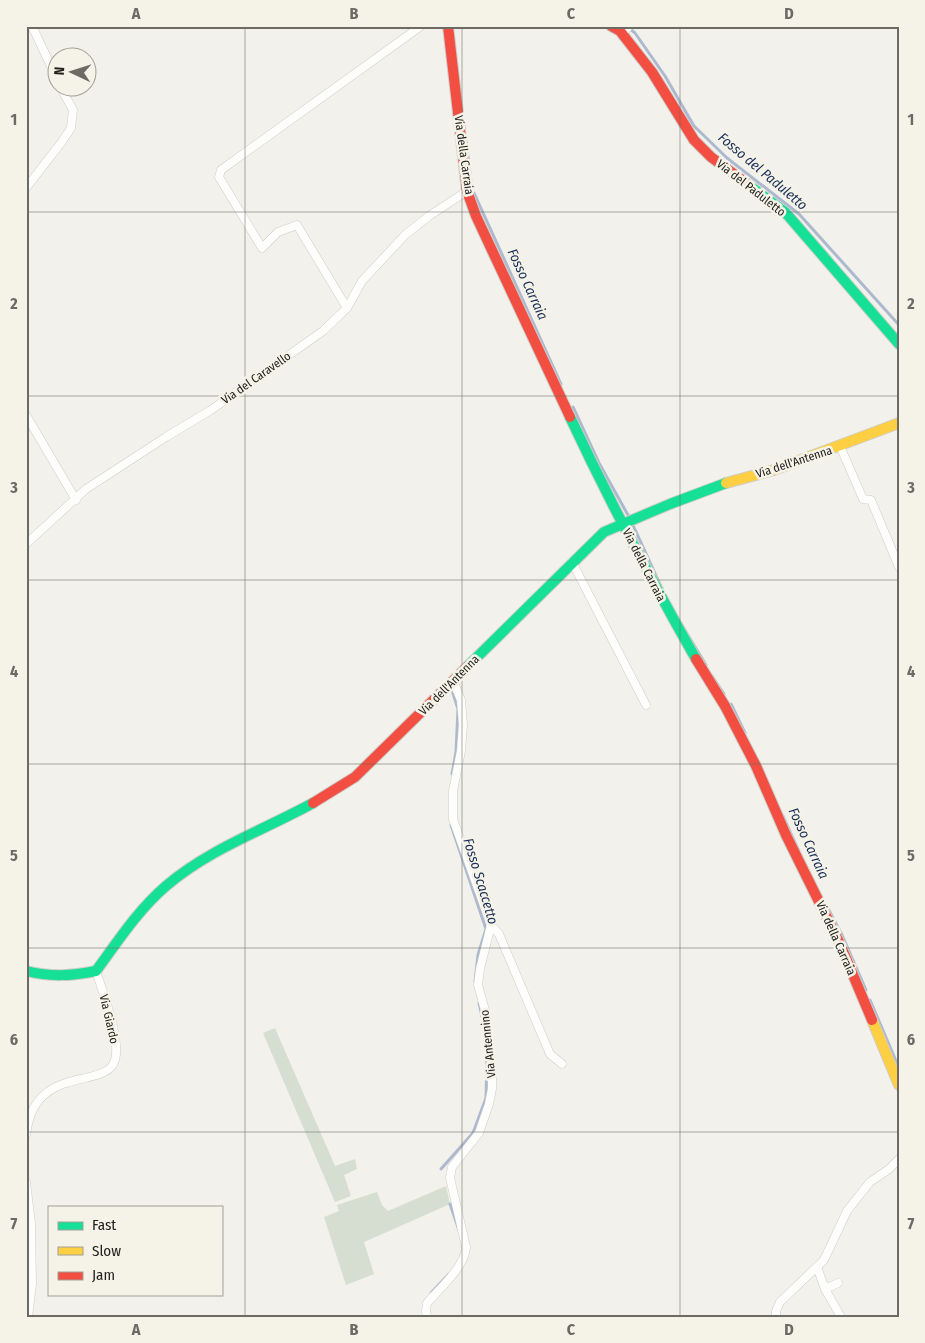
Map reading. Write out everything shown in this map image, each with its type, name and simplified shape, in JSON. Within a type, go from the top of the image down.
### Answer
[{"type":"street","points":[[32,26],[48,60]]},
{"type":"street","points":[[347,308],[297,225],[278,232],[262,248],[219,178],[221,170],[421,26]]},
{"type":"street","name":"Via della Carraia","points":[[448,26],[467,191],[476,216],[622,523],[663,602],[704,674],[725,706],[756,766],[786,835],[840,944],[899,1085]]},
{"type":"street","name":"Via del Paduletto","points":[[611,26],[626,30],[694,140],[711,157],[785,212],[899,344]]},
{"type":"street","points":[[26,188],[71,128],[73,110],[66,98]]},
{"type":"street","name":"Via del Caravello","points":[[26,544],[86,489],[211,410],[323,331],[347,308],[362,281],[405,236],[429,216],[467,191]]},
{"type":"street","points":[[26,416],[76,500]]},
{"type":"street","name":"Via dell'Antenna","points":[[96,971],[141,910],[167,885],[201,860],[311,804],[355,777],[604,532],[622,523],[719,485],[774,470],[899,424]]},
{"type":"street","points":[[840,446],[863,499],[871,500],[899,567]]},
{"type":"street","points":[[572,562],[646,705]]},
{"type":"street","points":[[454,681],[461,700],[463,725],[461,751],[453,791],[453,819],[491,926],[499,934],[550,1054],[562,1064]]},
{"type":"street","name":"Via Antennino","points":[[427,1317],[427,1303],[458,1268],[466,1256],[466,1247],[450,1178],[452,1168],[479,1133],[492,1090],[489,1037],[485,1010],[478,984],[491,926]]},
{"type":"street","points":[[26,971],[47,976],[66,977],[96,971]]},
{"type":"street","name":"Via Giardo","points":[[26,1135],[29,1118],[38,1100],[57,1086],[103,1073],[116,1060],[117,1040],[96,971]]},
{"type":"street","points":[[776,1317],[776,1311],[780,1302],[824,1260],[847,1211],[870,1182],[899,1160]]},
{"type":"street","points":[[26,1182],[31,1224],[32,1284],[28,1317]]},
{"type":"street","points":[[818,1267],[825,1289],[841,1317]]},
{"type":"street","points":[[825,1289],[838,1283]]},
{"type":"green space","points":[[275,1028],[335,1166],[355,1159],[357,1169],[344,1175],[351,1196],[335,1202],[263,1033]]},
{"type":"green space","points":[[446,1186],[450,1204],[364,1242],[374,1274],[346,1285],[324,1217],[339,1211],[337,1205],[377,1192],[382,1205],[388,1211]]},
{"type":"waterway","name":"Fosso del Paduletto","points":[[629,28],[635,33],[665,76],[694,126],[727,158],[799,214],[899,325]]},
{"type":"waterway","name":"Fosso Carraia","points":[[466,141],[471,182]]},
{"type":"waterway","name":"Fosso Carraia","points":[[474,193],[561,384]]},
{"type":"waterway","name":"Fosso Carraia","points":[[573,407],[599,463],[628,515]]},
{"type":"waterway","name":"Fosso Carraia","points":[[632,523],[664,593]]},
{"type":"waterway","name":"Fosso Carraia","points":[[680,622],[706,665]]},
{"type":"waterway","name":"Fosso Carraia","points":[[712,676],[724,694]]},
{"type":"waterway","name":"Fosso Scaccetto","points":[[452,690],[458,709],[456,752],[452,774]]},
{"type":"waterway","name":"Fosso Carraia","points":[[731,704],[745,733]]},
{"type":"waterway","name":"Fosso Carraia","points":[[783,816],[798,849]]},
{"type":"waterway","name":"Fosso Scaccetto","points":[[451,825],[486,929],[478,955],[475,982]]},
{"type":"waterway","name":"Fosso Carraia","points":[[823,899],[842,935],[866,990]]},
{"type":"waterway","name":"Fosso Carraia","points":[[870,1000],[899,1068]]},
{"type":"waterway","name":"Fosso Scaccetto","points":[[479,1003],[483,1021]]},
{"type":"waterway","name":"Fosso Scaccetto","points":[[441,1169],[473,1133],[486,1098],[486,1050]]},
{"type":"waterway","name":"Fosso Scaccetto","points":[[450,1204],[459,1230]]},
{"type":"waterway","name":"Fosso Scaccetto","points":[[431,1293],[449,1274]]},
{"type":"traffic: fast","points":[[746,183],[785,212],[899,344]]},
{"type":"traffic: fast","points":[[570,417],[631,540],[696,659]]},
{"type":"traffic: fast","points":[[468,666],[604,532],[726,483]]},
{"type":"traffic: fast","points":[[26,971],[61,975],[96,971],[146,905],[166,886],[200,861],[313,803]]},
{"type":"traffic: slow","points":[[726,483],[774,470],[899,423]]},
{"type":"traffic: slow","points":[[872,1020],[899,1085]]},
{"type":"traffic: jam","points":[[448,26],[467,191],[476,216],[570,417]]},
{"type":"traffic: jam","points":[[611,26],[620,31],[652,72],[694,140],[711,157],[746,183]]},
{"type":"traffic: jam","points":[[696,659],[725,706],[756,766],[786,835],[840,944],[872,1020]]},
{"type":"traffic: jam","points":[[313,803],[355,777],[468,666]]}]
